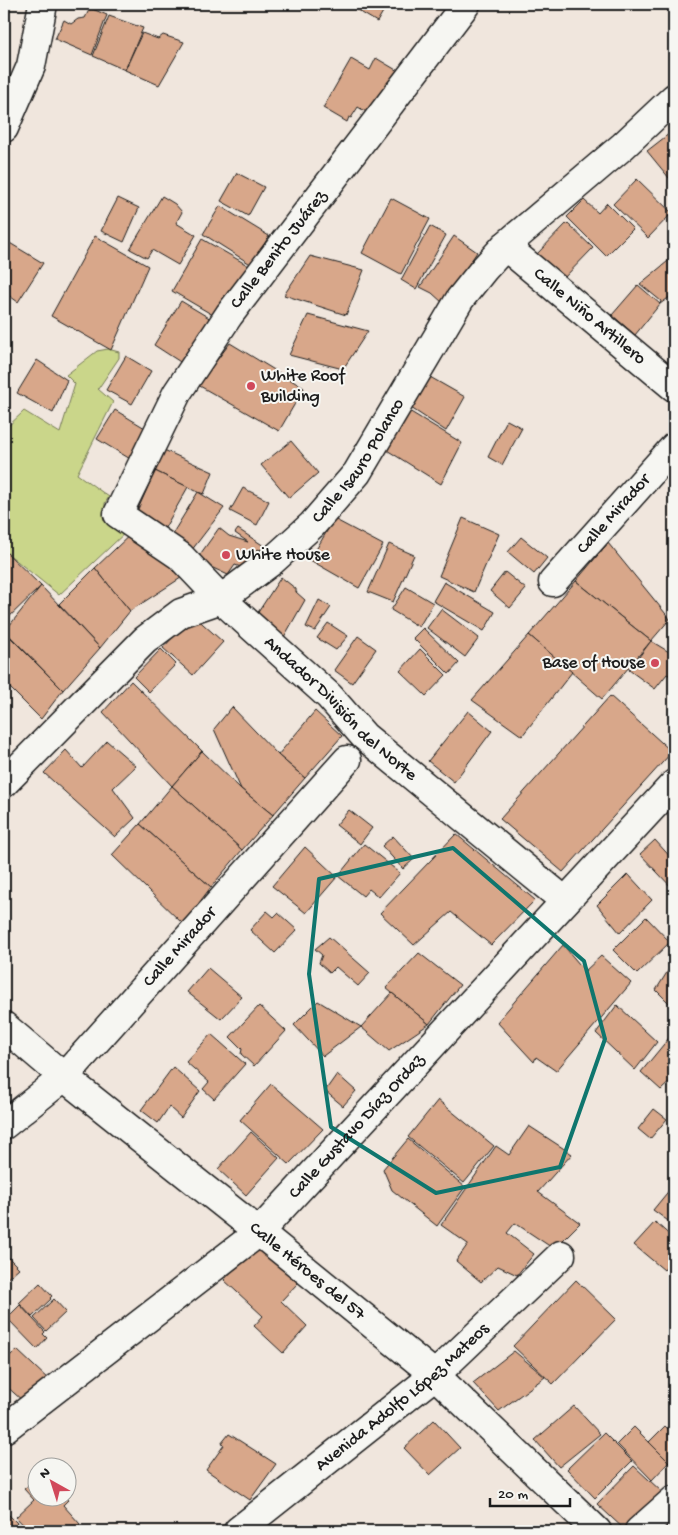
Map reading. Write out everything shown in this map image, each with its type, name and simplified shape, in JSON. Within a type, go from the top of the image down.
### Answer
[{"type":"street","points":[[4,128],[31,66],[43,4]]},
{"type":"street","name":"Calle Benito Juárez","points":[[118,514],[177,393],[229,315],[466,4]]},
{"type":"street","name":"Calle Isauro Polanco","points":[[4,783],[144,640],[181,614],[221,599],[272,561],[312,525],[357,473],[460,299],[484,269],[505,246],[623,146],[674,98]]},
{"type":"street","name":"Calle Niño Artillero","points":[[505,246],[674,387]]},
{"type":"street","name":"Calle Mirador","points":[[554,582],[674,447]]},
{"type":"street","name":"Andador División del Norte","points":[[118,514],[180,556],[221,599],[330,696],[364,736],[565,901]]},
{"type":"street","name":"Calle Mirador","points":[[4,1125],[64,1078],[347,760]]},
{"type":"street","name":"Calle Gustavo Díaz Ordaz","points":[[4,1429],[259,1232],[674,784]]},
{"type":"street","name":"Calle Héroes del 57","points":[[4,1026],[64,1078],[259,1232],[434,1375],[597,1531]]},
{"type":"street","name":"Avenida Adolfo López Mateos","points":[[238,1531],[434,1375],[562,1256]]},
{"type":"street","points":[[639,1531],[674,1500]]},
{"type":"highlighted area","points":[[453,848],[584,961],[605,1039],[560,1167],[436,1193],[331,1127],[309,974],[319,879]]},
{"type":"green space","points":[[108,349],[119,352],[119,358],[98,389],[113,402],[77,474],[109,497],[105,503],[105,515],[128,530],[59,595],[7,553],[4,548],[4,430],[24,411],[60,433],[75,384],[66,375],[97,351]]},
{"type":"building","points":[[347,4],[385,4],[387,5],[377,22]]},
{"type":"building","points":[[90,8],[107,15],[92,55],[55,39],[64,20],[71,24],[78,19],[85,18]]},
{"type":"building","points":[[109,16],[143,28],[125,70],[93,56]]},
{"type":"building","points":[[142,33],[158,39],[163,35],[184,42],[159,85],[125,70]]},
{"type":"building","points":[[376,58],[398,71],[373,116],[358,107],[347,122],[323,108],[351,59],[370,70]]},
{"type":"building","points":[[674,130],[674,184],[647,151]]},
{"type":"building","points":[[237,173],[264,187],[248,216],[221,201]]},
{"type":"building","points":[[637,179],[672,213],[648,238],[613,204]]},
{"type":"building","points":[[162,196],[175,204],[182,212],[176,223],[196,235],[178,265],[152,250],[147,258],[130,249]]},
{"type":"building","points":[[118,198],[139,208],[124,242],[101,231]]},
{"type":"building","points":[[391,198],[430,219],[401,274],[362,253]]},
{"type":"building","points":[[584,200],[598,213],[607,203],[633,229],[606,256],[567,217]]},
{"type":"building","points":[[220,206],[269,236],[252,265],[203,234]]},
{"type":"building","points":[[567,223],[593,248],[561,281],[535,256]]},
{"type":"building","points":[[430,226],[446,235],[416,289],[401,280]]},
{"type":"building","points":[[95,236],[148,266],[111,350],[51,316]]},
{"type":"building","points":[[454,236],[477,252],[443,303],[432,293],[420,287]]},
{"type":"building","points":[[202,239],[249,266],[218,318],[172,291]]},
{"type":"building","points":[[8,242],[43,263],[18,302],[4,292],[4,248]]},
{"type":"building","points":[[310,256],[364,270],[346,315],[284,295]]},
{"type":"building","points":[[673,257],[674,294],[660,304],[661,301],[640,284]]},
{"type":"building","points":[[638,285],[660,304],[635,335],[612,315]]},
{"type":"building","points":[[181,301],[216,322],[188,367],[154,345]]},
{"type":"building","points":[[308,315],[368,331],[343,369],[289,355]]},
{"type":"building","name":"White Roof Building","points":[[230,343],[304,388],[279,431],[198,385]]},
{"type":"building","points":[[126,356],[151,371],[132,404],[106,390]]},
{"type":"building","points":[[37,360],[67,380],[53,413],[17,393]]},
{"type":"building","points":[[430,377],[465,397],[446,431],[411,408]]},
{"type":"building","points":[[115,410],[150,431],[132,460],[97,439]]},
{"type":"building","points":[[409,411],[462,443],[441,484],[382,447]]},
{"type":"building","points":[[507,420],[522,428],[502,465],[488,457]]},
{"type":"building","points":[[291,441],[318,473],[289,498],[261,465]]},
{"type":"building","points":[[164,450],[213,472],[204,494],[155,471]]},
{"type":"building","points":[[155,471],[188,487],[162,533],[134,518]]},
{"type":"building","points":[[243,488],[269,501],[257,525],[230,511]]},
{"type":"building","points":[[198,492],[224,508],[188,555],[168,541]]},
{"type":"building","points":[[463,518],[499,534],[474,592],[439,576]]},
{"type":"building","points":[[334,519],[383,545],[359,588],[310,560]]},
{"type":"building","name":"White House","points":[[219,528],[229,536],[248,542],[235,533],[238,529],[264,546],[261,550],[257,549],[244,568],[235,565],[228,575],[196,560]]},
{"type":"building","points":[[135,530],[190,572],[130,611],[95,568]]},
{"type":"building","points":[[521,537],[547,558],[534,574],[508,552]]},
{"type":"building","points":[[608,543],[670,619],[651,641],[576,581]]},
{"type":"building","points":[[389,544],[414,555],[393,602],[368,592]]},
{"type":"building","points":[[4,550],[41,586],[4,622]]},
{"type":"building","points":[[95,568],[130,611],[100,648],[59,604]]},
{"type":"building","points":[[505,572],[526,589],[510,608],[490,591]]},
{"type":"building","points":[[281,577],[296,589],[296,592],[305,600],[284,637],[255,617]]},
{"type":"building","points":[[576,581],[651,641],[602,699],[529,635]]},
{"type":"building","points":[[444,582],[495,612],[484,631],[433,601]]},
{"type":"building","points":[[41,586],[100,648],[63,690],[5,631]]},
{"type":"building","points":[[406,587],[433,603],[419,627],[391,610]]},
{"type":"building","points":[[319,600],[331,607],[315,631],[306,627]]},
{"type":"building","points":[[441,609],[479,638],[465,657],[427,628]]},
{"type":"building","points":[[193,615],[223,642],[193,675],[163,648]]},
{"type":"building","points":[[328,623],[348,636],[336,650],[317,638]]},
{"type":"building","points":[[423,628],[459,663],[449,674],[413,638]]},
{"type":"building","points":[[4,631],[63,690],[41,719],[4,682]]},
{"type":"building","points":[[529,635],[572,672],[522,736],[472,700]]},
{"type":"building","points":[[358,636],[376,649],[352,683],[334,670]]},
{"type":"building","name":"Base of House","points":[[651,641],[674,655],[674,678],[667,674],[655,689],[629,670]]},
{"type":"building","points":[[161,649],[176,664],[149,692],[134,677]]},
{"type":"building","points":[[420,649],[446,675],[426,696],[400,671]]},
{"type":"building","points":[[131,681],[202,751],[172,786],[103,712]]},
{"type":"building","points":[[610,696],[672,752],[563,872],[500,819]]},
{"type":"building","points":[[232,707],[278,755],[305,778],[273,815],[241,789],[214,729]]},
{"type":"building","points":[[315,711],[342,736],[305,778],[278,755]]},
{"type":"building","points":[[468,711],[492,731],[454,782],[428,761]]},
{"type":"building","points":[[107,741],[136,766],[113,788],[135,818],[115,837],[44,773],[66,750],[82,768]]},
{"type":"building","points":[[202,751],[241,789],[273,815],[242,850],[172,786]]},
{"type":"building","points":[[172,786],[242,850],[211,887],[140,824]]},
{"type":"building","points":[[349,810],[372,828],[360,844],[336,825]]},
{"type":"building","points":[[140,824],[211,887],[183,924],[112,855]]},
{"type":"building","points":[[456,834],[535,900],[491,945],[451,912],[414,945],[380,913]]},
{"type":"building","points":[[393,836],[414,859],[403,869],[382,846]]},
{"type":"building","points":[[655,840],[674,861],[674,890],[640,854]]},
{"type":"building","points":[[364,844],[400,873],[379,897],[369,889],[363,896],[338,876]]},
{"type":"building","points":[[305,847],[337,877],[306,913],[272,886]]},
{"type":"building","points":[[628,874],[652,900],[620,933],[597,905]]},
{"type":"building","points":[[267,911],[274,917],[278,913],[297,930],[275,953],[250,930]]},
{"type":"building","points":[[646,917],[670,942],[637,974],[613,950]]},
{"type":"building","points":[[329,937],[370,973],[358,986],[336,967],[330,973],[319,963],[322,955],[315,949]]},
{"type":"building","points":[[563,945],[585,971],[601,956],[631,983],[556,1071],[536,1057],[534,1062],[497,1022]]},
{"type":"building","points":[[419,953],[460,985],[429,1024],[386,988]]},
{"type":"building","points":[[671,966],[674,969],[674,1008],[656,990]]},
{"type":"building","points":[[208,968],[242,997],[221,1019],[187,992]]},
{"type":"building","points":[[392,993],[429,1024],[389,1051],[361,1027]]},
{"type":"building","points":[[318,1001],[361,1027],[323,1056],[294,1025]]},
{"type":"building","points":[[617,1005],[657,1042],[635,1070],[596,1033]]},
{"type":"building","points":[[259,1006],[286,1031],[254,1066],[241,1054],[242,1049],[230,1037]]},
{"type":"building","points":[[673,1033],[674,1078],[661,1090],[641,1072]]},
{"type":"building","points":[[211,1034],[245,1064],[214,1099],[203,1089],[209,1082],[186,1062]]},
{"type":"building","points":[[173,1067],[200,1091],[181,1118],[169,1107],[158,1123],[141,1110]]},
{"type":"building","points":[[337,1074],[356,1091],[343,1106],[325,1091]]},
{"type":"building","points":[[271,1084],[323,1129],[289,1164],[240,1120]]},
{"type":"building","points":[[438,1100],[494,1146],[464,1183],[408,1137]]},
{"type":"building","points":[[654,1109],[667,1119],[650,1139],[638,1129]]},
{"type":"building","points":[[529,1126],[572,1154],[538,1192],[580,1223],[554,1249],[515,1223],[507,1233],[534,1254],[517,1275],[498,1266],[481,1282],[456,1261],[468,1244],[441,1225],[496,1146],[509,1155]]},
{"type":"building","points":[[251,1132],[279,1158],[246,1195],[218,1169]]},
{"type":"building","points":[[408,1139],[465,1187],[437,1226],[392,1190],[383,1169]]},
{"type":"building","points":[[671,1188],[674,1191],[674,1219],[671,1223],[653,1210]]},
{"type":"building","points":[[655,1222],[674,1239],[674,1259],[664,1270],[634,1245]]},
{"type":"building","points":[[256,1244],[298,1283],[281,1301],[307,1326],[283,1353],[254,1326],[263,1316],[224,1280]]},
{"type":"building","points":[[4,1253],[19,1268],[4,1281]]},
{"type":"building","points":[[576,1280],[616,1319],[553,1384],[513,1346]]},
{"type":"building","points":[[40,1283],[52,1296],[32,1317],[19,1303]]},
{"type":"building","points":[[54,1299],[66,1312],[46,1331],[34,1318]]},
{"type":"building","points":[[20,1305],[45,1332],[43,1334],[47,1338],[37,1349],[7,1318]]},
{"type":"building","points":[[17,1350],[50,1381],[24,1402],[4,1384],[4,1366],[9,1361],[7,1358]]},
{"type":"building","points":[[514,1351],[545,1377],[499,1411],[473,1383]]},
{"type":"building","points":[[574,1406],[600,1434],[559,1467],[535,1440]]},
{"type":"building","points":[[434,1420],[460,1448],[430,1475],[404,1448]]},
{"type":"building","points":[[665,1426],[674,1435],[674,1467],[649,1442]]},
{"type":"building","points":[[634,1427],[669,1462],[652,1480],[617,1444]]},
{"type":"building","points":[[604,1433],[632,1461],[595,1498],[567,1469]]},
{"type":"building","points":[[229,1434],[276,1464],[250,1500],[206,1470],[224,1445],[221,1444]]},
{"type":"building","points":[[634,1466],[662,1492],[625,1530],[597,1504]]},
{"type":"building","points":[[28,1506],[28,1508],[66,1508],[80,1524],[72,1531],[29,1531],[16,1517]]},
{"type":"building","points":[[4,1510],[25,1531],[4,1531]]},
{"type":"place","name":"White Roof Building","points":[[251,386]]},
{"type":"place","name":"White House","points":[[226,555]]},
{"type":"place","name":"Base of House","points":[[655,663]]}]
